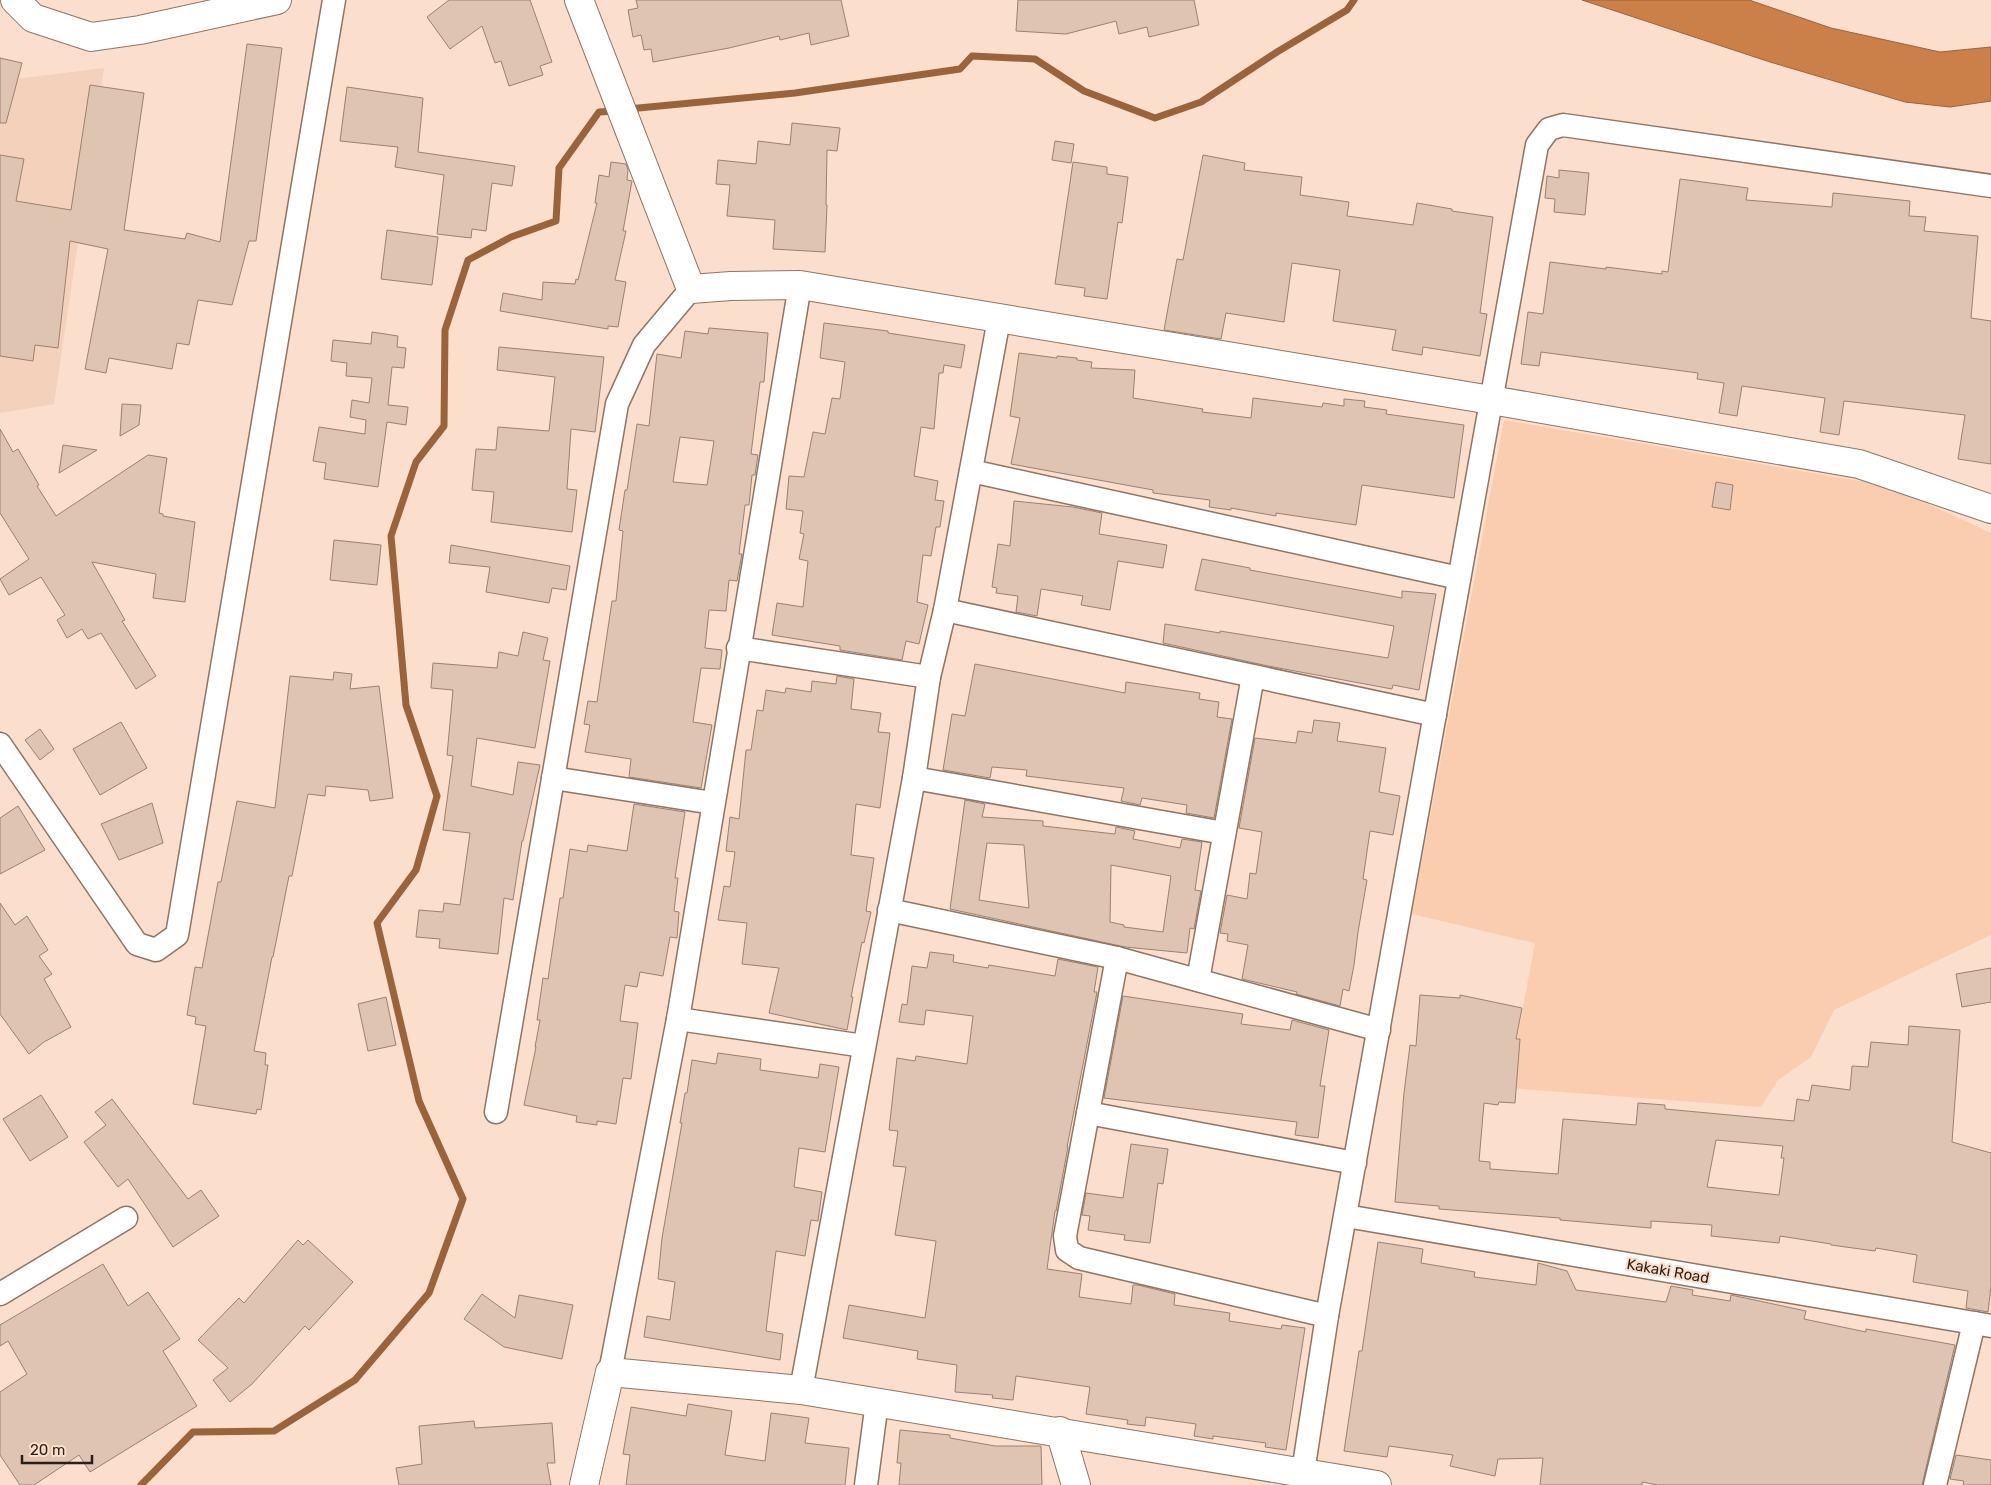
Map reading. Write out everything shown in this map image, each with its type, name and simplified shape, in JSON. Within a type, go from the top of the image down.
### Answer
[{"type":"street","points":[[15,0],[33,18],[91,38],[140,30],[278,0]]},
{"type":"street","points":[[0,744],[137,944],[156,950],[177,935],[334,0]]},
{"type":"street","points":[[579,0],[690,290]]},
{"type":"street","points":[[1304,1472],[1327,1316],[1537,145],[1548,130],[1563,125],[1991,186]]},
{"type":"street","points":[[584,1485],[610,1372],[678,1019],[738,648],[800,285]]},
{"type":"street","points":[[496,1112],[617,404],[644,345],[690,290],[731,286],[800,285],[1491,400],[1859,464],[1991,510]]},
{"type":"street","points":[[801,1390],[914,778],[929,677],[945,610],[999,319]]},
{"type":"street","points":[[971,471],[1459,578]]},
{"type":"street","points":[[945,610],[1435,715]]},
{"type":"street","points":[[738,648],[929,677]]},
{"type":"street","points":[[1198,980],[1253,676]]},
{"type":"street","points":[[553,778],[713,803]]},
{"type":"street","points":[[914,778],[1224,833]]},
{"type":"street","points":[[889,910],[1117,958],[1379,1030]]},
{"type":"street","points":[[1117,958],[1065,1236],[1067,1250],[1079,1258],[1327,1316]]},
{"type":"street","points":[[678,1019],[864,1046]]},
{"type":"street","points":[[1088,1113],[1355,1163]]},
{"type":"street","name":"Kakaki Road","points":[[1346,1216],[1982,1324]]},
{"type":"street","points":[[0,1294],[126,1218]]},
{"type":"street","points":[[1935,1485],[1982,1324]]},
{"type":"street","points":[[610,1372],[801,1390],[1377,1485]]},
{"type":"street","points":[[866,1485],[877,1402]]},
{"type":"street","points":[[1060,1432],[1076,1485]]},
{"type":"shaded area","points":[[1582,0],[1749,0],[1831,28],[1940,52],[1991,47],[1991,101],[1950,107],[1905,102],[1770,62]]},
{"type":"shaded area","points":[[104,68],[54,404],[0,413],[0,81]]},
{"type":"shaded area","points":[[1504,420],[1889,486],[1991,533],[1991,935],[1834,1010],[1811,1057],[1777,1081],[1761,1107],[1508,1088],[1535,943],[1412,914]]},
{"type":"building","points":[[449,0],[530,0],[552,62],[540,66],[543,75],[509,86],[501,61],[495,63],[482,26],[450,49],[427,17]]},
{"type":"building","points":[[636,0],[841,0],[849,36],[811,45],[809,33],[780,40],[779,36],[729,48],[653,62],[651,49],[644,50],[641,35],[633,37],[628,10],[638,8]]},
{"type":"building","points":[[1018,0],[1194,0],[1199,25],[1149,37],[1147,27],[1119,34],[1116,21],[1066,34],[1016,31]]},
{"type":"building","points":[[247,44],[282,48],[256,241],[249,241],[232,305],[198,300],[189,345],[177,343],[172,369],[109,358],[106,373],[85,369],[108,249],[70,241],[58,348],[35,345],[33,361],[0,356],[0,155],[24,159],[16,201],[71,210],[90,85],[144,93],[124,230],[185,239],[187,233],[220,242]]},
{"type":"building","points":[[0,58],[22,63],[6,123],[0,123]]},
{"type":"building","points":[[347,87],[423,98],[418,152],[515,166],[512,186],[492,183],[486,231],[472,229],[471,238],[437,234],[444,175],[395,167],[398,147],[340,141]]},
{"type":"building","points":[[792,123],[840,128],[837,151],[827,150],[825,252],[773,249],[775,220],[727,216],[730,185],[716,184],[718,160],[756,164],[758,141],[790,145]]},
{"type":"building","points":[[1055,141],[1074,144],[1071,163],[1052,160]]},
{"type":"building","points":[[1203,155],[1245,163],[1244,170],[1302,177],[1300,195],[1349,202],[1347,216],[1413,225],[1417,203],[1452,209],[1452,211],[1493,217],[1480,313],[1487,314],[1480,356],[1423,347],[1422,355],[1392,350],[1396,330],[1333,321],[1340,270],[1292,263],[1284,322],[1226,313],[1221,339],[1164,330],[1177,259],[1183,260]]},
{"type":"building","points":[[611,162],[626,164],[628,170],[627,180],[632,181],[623,231],[626,231],[615,280],[626,282],[618,327],[608,326],[608,329],[500,311],[503,293],[542,300],[543,282],[575,284],[576,279],[578,280],[597,203],[595,203],[599,175],[609,177]]},
{"type":"building","points":[[1073,162],[1107,167],[1107,174],[1128,177],[1122,223],[1118,222],[1107,299],[1084,296],[1085,288],[1055,284]]},
{"type":"building","points":[[1559,170],[1589,173],[1585,215],[1554,212],[1555,199],[1545,198],[1547,176],[1559,178]]},
{"type":"building","points":[[1680,179],[1748,188],[1746,200],[1832,207],[1833,193],[1910,201],[1909,216],[1926,217],[1924,231],[1978,236],[1971,318],[1991,321],[1991,464],[1958,459],[1965,415],[1844,401],[1839,435],[1820,432],[1825,398],[1742,386],[1737,416],[1719,413],[1724,383],[1697,379],[1698,373],[1541,352],[1539,366],[1521,364],[1528,312],[1543,314],[1550,262],[1662,274],[1662,271],[1668,272]]},
{"type":"building","points":[[387,230],[438,237],[432,285],[381,279]]},
{"type":"building","points":[[824,323],[888,331],[888,333],[965,345],[961,368],[944,365],[943,373],[939,373],[934,429],[921,427],[914,476],[938,481],[935,500],[944,501],[940,527],[936,527],[931,556],[923,555],[917,602],[928,605],[919,644],[906,641],[902,660],[840,650],[840,646],[772,635],[777,603],[803,607],[808,561],[799,559],[804,534],[800,533],[803,511],[786,509],[789,476],[804,477],[813,432],[825,434],[832,398],[840,399],[845,362],[820,358]]},
{"type":"building","points":[[709,328],[768,333],[764,382],[760,382],[751,454],[758,455],[755,475],[752,475],[749,505],[745,505],[739,554],[742,554],[737,581],[729,580],[726,611],[709,610],[705,648],[722,650],[720,669],[701,668],[693,722],[712,725],[701,788],[629,777],[631,759],[585,752],[590,725],[584,724],[588,701],[597,702],[612,601],[616,601],[623,531],[619,530],[625,490],[627,490],[637,424],[649,426],[657,354],[681,358],[685,331],[708,334]],"holes":[[[680,437],[714,441],[707,485],[673,482]]]},
{"type":"building","points":[[372,332],[398,336],[397,347],[406,348],[404,368],[392,367],[388,405],[408,407],[406,425],[387,422],[378,487],[324,479],[326,463],[313,461],[319,427],[365,434],[366,420],[350,417],[352,400],[369,403],[372,378],[346,376],[347,363],[331,361],[333,340],[371,344]]},
{"type":"building","points":[[499,347],[604,357],[595,432],[571,429],[567,489],[577,490],[572,532],[491,522],[494,492],[472,490],[476,449],[496,450],[498,427],[549,431],[555,377],[497,370]]},
{"type":"building","points":[[1019,353],[1057,358],[1057,356],[1077,358],[1077,360],[1092,362],[1091,368],[1135,370],[1133,398],[1203,409],[1202,412],[1251,418],[1253,398],[1322,407],[1323,403],[1344,406],[1344,399],[1365,401],[1364,407],[1387,410],[1386,414],[1464,425],[1454,498],[1362,485],[1356,525],[1276,513],[1276,516],[1231,508],[1231,510],[1209,507],[1210,500],[1153,493],[1153,490],[1011,464],[1020,418],[1010,416]]},
{"type":"building","points":[[122,404],[141,405],[139,425],[120,436]]},
{"type":"building","points":[[0,429],[13,452],[18,449],[39,485],[37,486],[56,516],[148,455],[167,458],[159,513],[163,514],[163,516],[195,522],[185,602],[153,598],[156,574],[92,562],[125,620],[122,621],[156,676],[136,689],[101,633],[88,639],[82,629],[67,638],[57,620],[65,615],[41,577],[9,595],[0,579],[29,559],[0,513]]},
{"type":"building","points":[[63,445],[97,450],[59,473]]},
{"type":"building","points":[[1716,482],[1733,485],[1730,510],[1712,507]]},
{"type":"building","points":[[1014,501],[1073,507],[1102,513],[1099,534],[1167,545],[1163,568],[1118,561],[1110,610],[1081,605],[1083,596],[1041,589],[1037,616],[1016,612],[1018,596],[996,593],[997,588],[992,587],[998,544],[1010,546]]},
{"type":"building","points":[[334,540],[381,545],[377,585],[330,580]]},
{"type":"building","points":[[451,545],[570,566],[566,590],[552,588],[549,603],[486,592],[490,567],[449,563]]},
{"type":"building","points":[[1202,559],[1250,568],[1250,570],[1402,598],[1402,591],[1436,594],[1419,690],[1393,685],[1392,689],[1268,666],[1163,643],[1165,624],[1388,658],[1394,626],[1195,590]]},
{"type":"building","points":[[523,632],[548,638],[543,660],[550,661],[535,748],[477,738],[471,786],[513,795],[518,762],[540,765],[522,841],[513,900],[504,898],[498,954],[439,948],[440,939],[416,937],[419,910],[443,912],[444,903],[460,905],[470,833],[443,830],[453,756],[447,755],[453,690],[431,688],[433,663],[497,668],[499,652],[518,656]]},
{"type":"building","points":[[975,664],[1125,693],[1126,682],[1200,693],[1199,699],[1219,702],[1217,717],[1232,719],[1214,818],[1186,813],[1187,805],[1142,798],[1140,805],[1121,801],[1124,788],[1026,776],[1027,770],[992,767],[990,778],[943,770],[952,714],[965,716]]},
{"type":"building","points":[[334,672],[352,674],[350,689],[379,686],[393,798],[370,801],[368,790],[326,786],[325,796],[308,794],[292,876],[289,876],[254,1051],[266,1053],[265,1065],[268,1065],[261,1110],[257,1109],[256,1114],[193,1104],[206,1026],[195,1024],[196,1017],[187,1015],[195,967],[202,968],[218,882],[221,882],[237,801],[275,808],[290,676],[333,680]]},
{"type":"building","points":[[837,676],[854,679],[851,709],[881,713],[878,732],[890,733],[880,808],[856,804],[851,855],[874,858],[866,911],[871,912],[864,943],[862,942],[851,997],[853,997],[847,1030],[769,1013],[779,968],[742,964],[747,923],[718,920],[724,886],[730,887],[735,852],[726,851],[730,817],[739,819],[746,750],[751,750],[757,710],[763,711],[766,690],[785,693],[786,688],[811,692],[812,681],[836,684]]},
{"type":"building","points":[[1314,720],[1340,723],[1337,741],[1386,748],[1379,792],[1400,796],[1393,835],[1370,831],[1363,879],[1367,880],[1354,965],[1349,991],[1343,989],[1340,1006],[1296,994],[1297,992],[1242,979],[1248,945],[1227,941],[1228,934],[1220,933],[1227,895],[1247,899],[1250,873],[1256,874],[1262,832],[1239,828],[1255,738],[1296,743],[1298,731],[1312,733]]},
{"type":"building","points":[[121,722],[147,768],[100,795],[73,749]]},
{"type":"building","points":[[40,729],[54,749],[40,760],[25,740]]},
{"type":"building","points":[[965,800],[985,804],[982,817],[1043,821],[1043,826],[1115,834],[1116,827],[1135,831],[1133,839],[1180,848],[1182,839],[1202,842],[1195,890],[1201,891],[1194,929],[1190,928],[1187,953],[1125,947],[950,909]],"holes":[[[987,843],[1024,845],[1029,908],[979,900]],[[1111,865],[1171,876],[1163,932],[1124,927],[1124,925],[1110,922]]]},
{"type":"building","points":[[152,803],[163,843],[119,860],[101,824]]},
{"type":"building","points":[[634,804],[685,812],[675,878],[678,878],[674,911],[679,912],[677,938],[670,937],[663,976],[640,972],[637,987],[625,985],[620,1021],[638,1023],[631,1079],[623,1078],[616,1124],[597,1121],[597,1125],[576,1122],[577,1116],[524,1105],[536,1047],[540,1020],[537,1020],[543,978],[548,979],[560,898],[563,898],[570,849],[587,852],[588,845],[627,851]]},
{"type":"building","points":[[18,806],[45,850],[0,874],[0,818]]},
{"type":"building","points":[[0,903],[15,925],[27,916],[48,950],[39,956],[52,974],[44,979],[71,1027],[44,1042],[29,1054],[0,1014]]},
{"type":"building","points":[[930,952],[954,955],[953,962],[988,968],[989,965],[1055,976],[1058,959],[1098,967],[1094,992],[1097,992],[1055,1211],[1047,1269],[1082,1274],[1079,1297],[1131,1304],[1133,1285],[1138,1285],[1175,1294],[1174,1305],[1230,1313],[1229,1321],[1281,1329],[1282,1325],[1305,1328],[1286,1450],[1265,1447],[1266,1443],[1213,1436],[1213,1439],[1194,1436],[1196,1424],[1146,1417],[1145,1426],[1127,1424],[1128,1420],[1086,1414],[1090,1387],[1016,1376],[1013,1400],[992,1398],[993,1395],[955,1392],[957,1365],[917,1359],[918,1351],[843,1338],[849,1305],[925,1318],[936,1241],[895,1235],[906,1167],[893,1166],[898,1131],[889,1130],[897,1058],[915,1061],[916,1056],[967,1064],[973,1016],[926,1010],[924,1025],[899,1022],[902,1004],[907,1005],[912,966],[927,968]]},
{"type":"building","points":[[1991,968],[1991,1002],[1962,1007],[1956,974]]},
{"type":"building","points":[[1420,995],[1460,998],[1460,995],[1522,1008],[1516,1039],[1520,1039],[1515,1103],[1499,1102],[1498,1105],[1484,1103],[1479,1161],[1490,1162],[1490,1169],[1558,1174],[1563,1119],[1636,1125],[1638,1103],[1665,1105],[1665,1109],[1794,1121],[1797,1099],[1809,1101],[1812,1085],[1850,1090],[1852,1066],[1868,1067],[1871,1042],[1908,1045],[1909,1026],[1960,1030],[1952,1142],[1991,1153],[1991,1286],[1988,1312],[1966,1308],[1968,1291],[1913,1282],[1917,1255],[1876,1248],[1875,1251],[1831,1245],[1780,1236],[1779,1243],[1711,1236],[1712,1225],[1651,1221],[1651,1228],[1560,1220],[1560,1218],[1439,1209],[1439,1206],[1395,1202],[1410,1045],[1416,1046]],"holes":[[[1716,1140],[1783,1146],[1781,1158],[1784,1158],[1779,1195],[1707,1187]]]},
{"type":"building","points":[[1123,996],[1243,1014],[1241,1024],[1290,1030],[1292,1020],[1329,1030],[1320,1086],[1325,1086],[1318,1138],[1295,1135],[1297,1122],[1104,1098]]},
{"type":"building","points":[[386,997],[396,1045],[368,1051],[358,1004]]},
{"type":"building","points":[[718,1053],[761,1059],[760,1070],[818,1078],[820,1064],[839,1067],[825,1152],[799,1148],[794,1187],[822,1192],[818,1221],[811,1220],[805,1256],[776,1251],[766,1331],[783,1334],[780,1360],[644,1337],[647,1316],[670,1320],[675,1282],[658,1279],[662,1238],[692,1060],[716,1064]]},
{"type":"building","points":[[41,1095],[68,1137],[30,1161],[3,1119]]},
{"type":"building","points":[[112,1099],[188,1199],[201,1190],[219,1216],[173,1247],[128,1179],[118,1187],[84,1142],[106,1125],[95,1112]]},
{"type":"building","points":[[1131,1144],[1168,1149],[1163,1184],[1158,1183],[1150,1243],[1124,1240],[1125,1235],[1088,1230],[1090,1216],[1082,1215],[1086,1193],[1123,1198]]},
{"type":"building","points":[[298,1240],[303,1245],[308,1240],[353,1282],[309,1330],[305,1326],[252,1384],[230,1402],[213,1380],[228,1368],[198,1340],[239,1298],[244,1303]]},
{"type":"building","points":[[1378,1242],[1423,1249],[1421,1263],[1475,1272],[1474,1277],[1536,1285],[1538,1263],[1567,1271],[1576,1290],[1666,1302],[1671,1286],[1693,1290],[1692,1295],[1730,1301],[1731,1295],[1806,1311],[1804,1319],[1866,1332],[1866,1329],[1955,1345],[1922,1485],[1658,1485],[1642,1482],[1642,1485],[1540,1485],[1543,1458],[1498,1459],[1495,1476],[1450,1466],[1453,1455],[1389,1446],[1387,1457],[1344,1451],[1359,1351],[1362,1351]]},
{"type":"building","points":[[103,1264],[128,1306],[148,1292],[180,1339],[163,1351],[197,1406],[90,1472],[79,1455],[34,1485],[20,1485],[0,1455],[0,1392],[27,1374],[8,1341],[0,1346],[0,1325]]},
{"type":"building","points":[[482,1294],[515,1318],[519,1295],[573,1305],[562,1359],[504,1347],[464,1319]]},
{"type":"building","points":[[688,1404],[732,1411],[725,1455],[765,1461],[771,1413],[809,1418],[805,1443],[849,1448],[845,1485],[626,1485],[630,1455],[623,1454],[631,1407],[686,1416]]},
{"type":"building","points":[[474,1421],[475,1428],[552,1423],[555,1463],[547,1463],[551,1485],[399,1485],[396,1468],[422,1464],[419,1426]]},
{"type":"building","points":[[900,1430],[950,1435],[950,1438],[995,1446],[1041,1446],[1042,1485],[899,1485],[901,1463],[897,1463]]},
{"type":"building","points":[[1956,1455],[1991,1460],[1991,1485],[1963,1485],[1964,1481],[1950,1479]]},
{"type":"waterway","points":[[628,109],[795,93],[960,69],[972,56],[1035,59],[1084,91],[1155,118],[1201,102],[1277,52],[1347,10],[1354,0]]},
{"type":"waterway","points":[[141,1485],[193,1432],[274,1431],[355,1380],[429,1293],[463,1199],[419,1101],[377,923],[416,870],[437,796],[406,705],[391,536],[416,462],[444,426],[445,330],[468,260],[511,237],[556,221],[559,168],[599,112],[615,111]]}]
